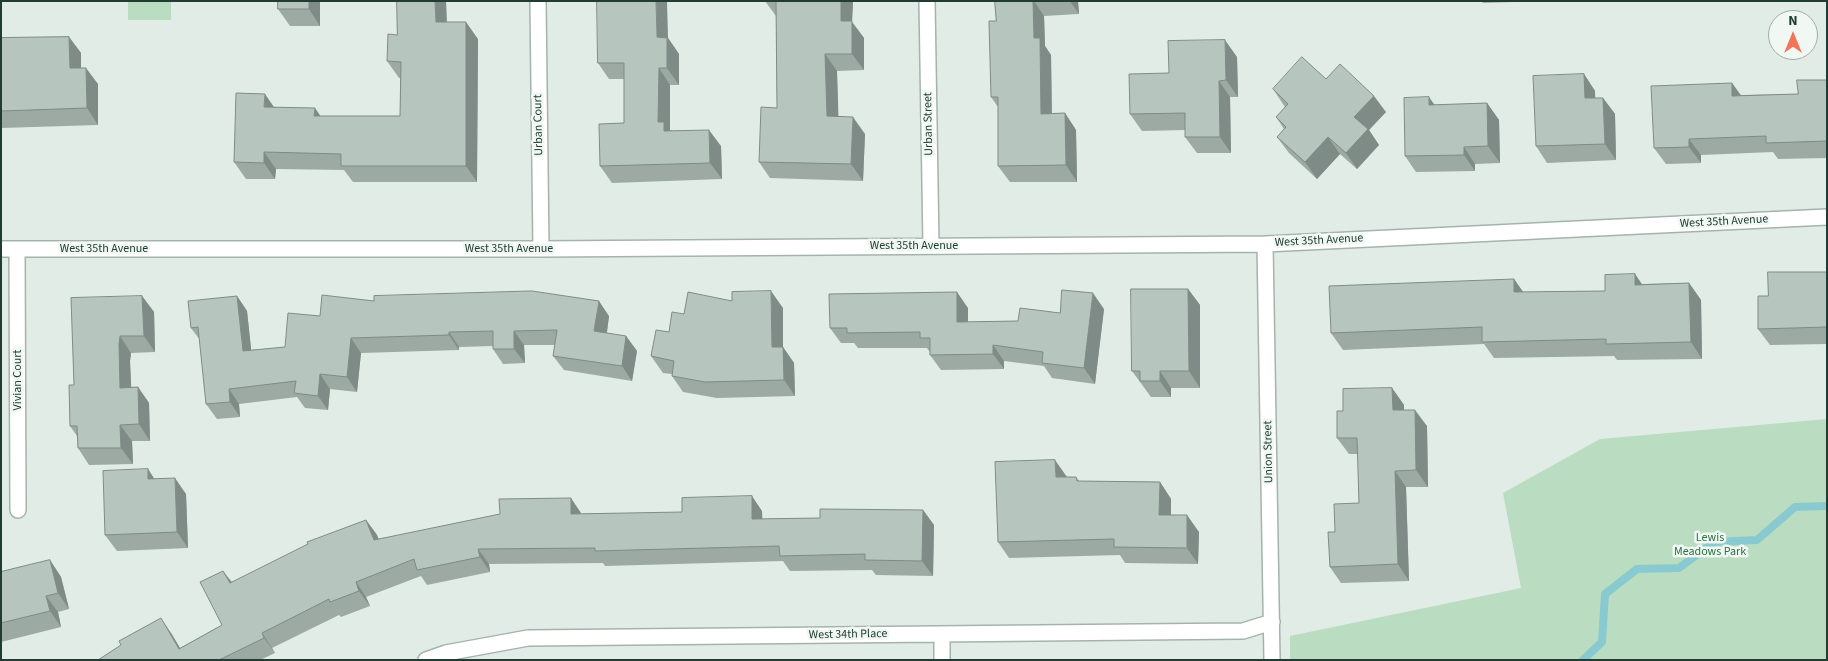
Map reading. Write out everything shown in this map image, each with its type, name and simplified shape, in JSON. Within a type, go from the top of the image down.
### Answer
[{"type":"street","name":"Urban Court","points":[[538,1],[541,249]]},
{"type":"street","name":"Urban Street","points":[[927,1],[931,246]]},
{"type":"street","name":"West 35th Avenue","points":[[1,249],[541,249],[1265,244],[1827,217]]},
{"type":"street","name":"Union Street","points":[[1265,244],[1272,660]]},
{"type":"street","name":"Vivian Court","points":[[17,249],[18,510]]},
{"type":"street","name":"West 34th Place","points":[[426,660],[446,653],[528,638],[1243,631],[1272,622]]},
{"type":"street","points":[[942,634],[942,660]]},
{"type":"green space","points":[[128,1],[171,1],[171,20],[128,20]]},
{"type":"green space","name":"Lewis Meadows Park","points":[[1827,419],[1827,660],[1290,660],[1290,636],[1521,588],[1503,493],[1600,439]]},
{"type":"building","points":[[278,1],[309,1],[309,9],[278,9]]},
{"type":"building","points":[[397,1],[435,1],[436,22],[466,22],[466,166],[341,166],[341,154],[264,152],[264,163],[234,162],[236,93],[265,94],[264,107],[315,108],[314,116],[400,116],[401,62],[387,61],[388,34],[397,35]]},
{"type":"building","points":[[597,1],[656,1],[657,37],[667,38],[667,68],[659,68],[658,122],[664,122],[664,131],[709,130],[710,163],[600,166],[599,124],[624,123],[624,63],[598,63]]},
{"type":"building","points":[[776,1],[841,1],[841,21],[852,21],[852,54],[825,54],[827,116],[853,117],[851,164],[759,162],[761,107],[777,108]]},
{"type":"building","points":[[995,1],[1033,1],[1034,38],[1040,38],[1041,114],[1065,113],[1066,165],[998,166],[998,97],[991,97],[989,21],[996,21]]},
{"type":"building","points":[[69,37],[70,68],[86,68],[87,108],[1,111],[1,38]]},
{"type":"building","points":[[1225,40],[1226,80],[1219,81],[1220,137],[1185,137],[1185,113],[1130,114],[1129,74],[1169,73],[1168,41]]},
{"type":"building","points":[[1302,57],[1326,79],[1340,64],[1374,96],[1354,117],[1368,129],[1346,153],[1328,137],[1305,162],[1277,137],[1286,127],[1276,117],[1288,104],[1273,89]]},
{"type":"building","points":[[1584,74],[1585,98],[1603,98],[1605,144],[1536,146],[1533,76]]},
{"type":"building","points":[[1797,80],[1827,80],[1827,141],[1766,143],[1766,136],[1689,139],[1689,147],[1654,148],[1651,86],[1732,83],[1732,96],[1798,94]]},
{"type":"building","points":[[1429,97],[1429,105],[1487,103],[1488,146],[1464,147],[1464,155],[1405,156],[1404,98]]},
{"type":"building","points":[[1768,272],[1827,272],[1827,327],[1758,329],[1758,296],[1768,296]]},
{"type":"building","points":[[1635,274],[1635,285],[1689,283],[1691,342],[1606,344],[1606,339],[1482,342],[1482,327],[1331,333],[1329,286],[1514,279],[1514,292],[1605,291],[1605,275]]},
{"type":"building","points":[[1131,289],[1188,289],[1189,371],[1160,371],[1160,381],[1140,381],[1140,371],[1132,371]]},
{"type":"building","points":[[1062,290],[1093,293],[1084,368],[1042,363],[1043,352],[993,345],[993,354],[930,355],[930,338],[920,338],[920,332],[847,333],[847,328],[830,328],[829,294],[957,292],[957,322],[1018,321],[1020,308],[1060,313]]},
{"type":"building","points":[[532,291],[599,301],[594,331],[626,336],[622,366],[553,356],[557,330],[514,331],[514,349],[493,349],[493,331],[449,332],[449,335],[351,338],[347,377],[320,374],[318,396],[294,393],[296,381],[229,389],[230,402],[206,404],[198,327],[191,328],[188,301],[237,296],[243,351],[285,347],[288,313],[320,316],[322,295],[374,301],[374,296]]},
{"type":"building","points":[[771,291],[772,347],[783,347],[784,380],[705,382],[672,376],[674,361],[651,356],[656,330],[669,332],[672,312],[684,314],[688,292],[732,301],[732,292]]},
{"type":"building","points":[[142,296],[144,336],[120,336],[119,344],[120,388],[138,387],[139,424],[120,425],[121,448],[78,448],[77,426],[70,426],[69,385],[74,385],[71,298]]},
{"type":"building","points":[[1392,388],[1393,410],[1415,410],[1416,470],[1395,471],[1398,564],[1330,567],[1328,532],[1335,532],[1334,504],[1359,503],[1357,438],[1337,438],[1337,411],[1343,411],[1343,389]]},
{"type":"building","points":[[1055,460],[1056,477],[1076,477],[1077,481],[1160,482],[1159,515],[1187,515],[1187,548],[1114,547],[1114,539],[998,542],[995,462]]},
{"type":"building","points":[[148,469],[148,479],[175,478],[177,532],[105,535],[103,471]]},
{"type":"building","points":[[752,496],[752,519],[820,518],[820,509],[923,510],[922,561],[865,560],[865,554],[780,556],[779,546],[595,551],[595,548],[478,549],[480,557],[417,570],[414,559],[356,582],[359,591],[330,602],[329,599],[262,633],[264,638],[219,660],[98,660],[121,645],[119,641],[161,618],[179,649],[222,625],[200,582],[223,571],[230,583],[308,544],[307,542],[366,520],[374,540],[500,514],[499,499],[571,498],[571,514],[682,512],[682,498]]},
{"type":"building","points":[[50,560],[58,593],[46,596],[50,611],[1,623],[1,572]]},
{"type":"waterway","points":[[1583,660],[1602,642],[1605,594],[1637,569],[1679,568],[1714,542],[1757,540],[1795,507],[1827,506]]}]
